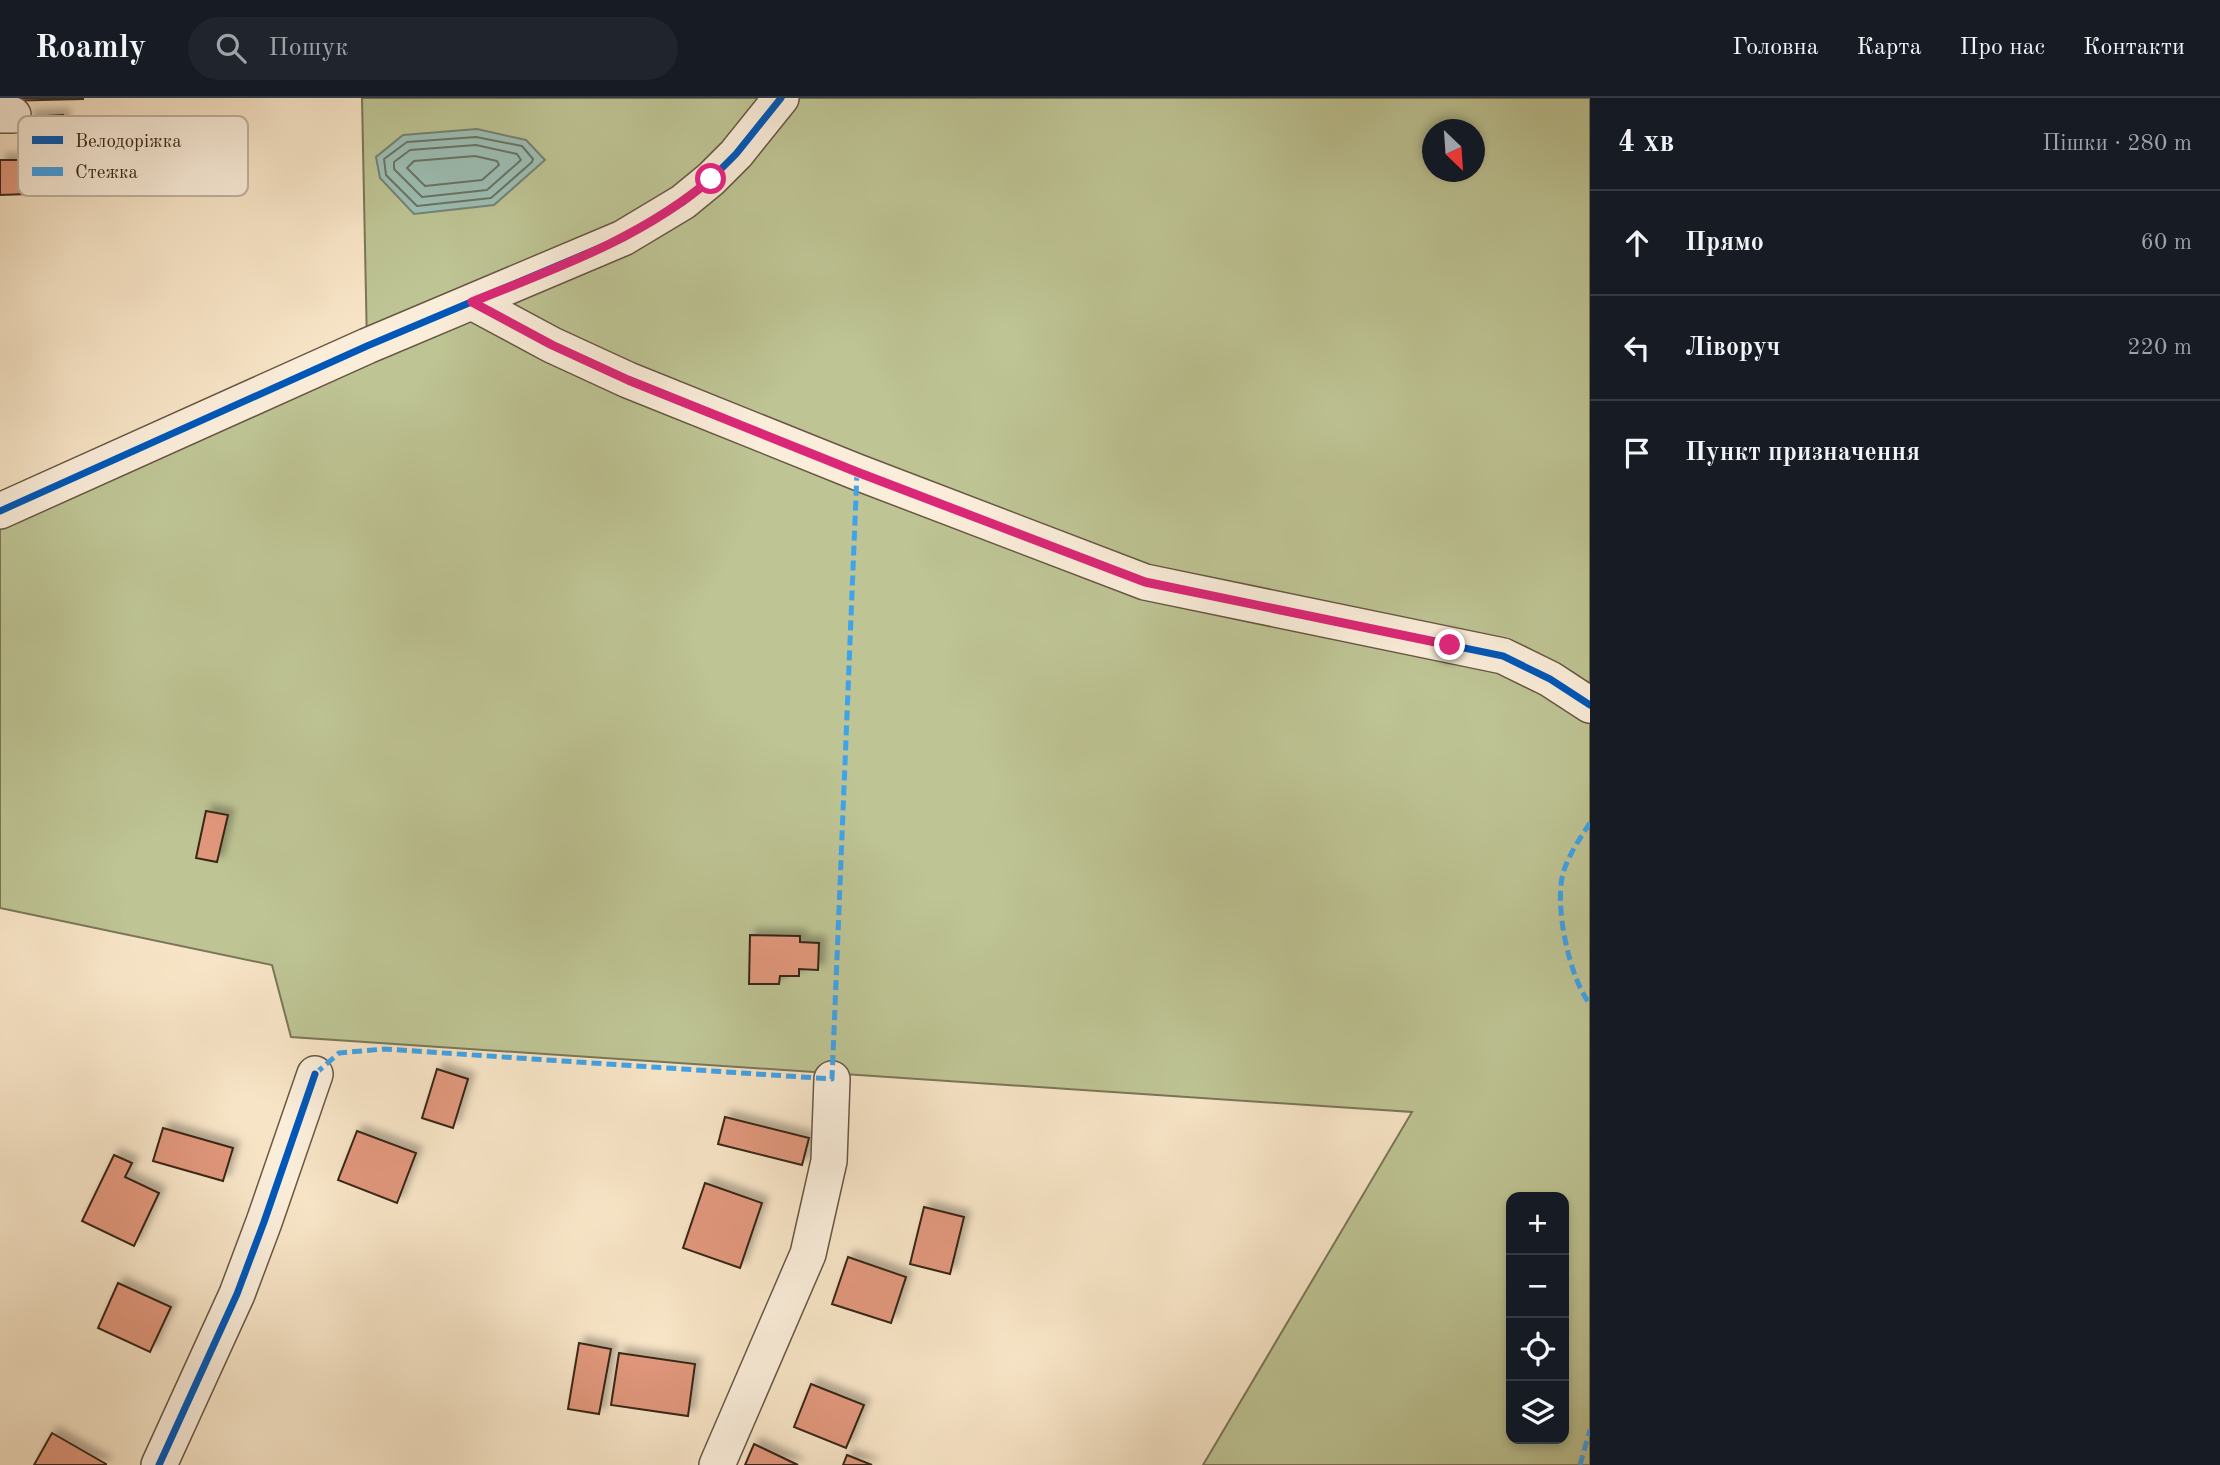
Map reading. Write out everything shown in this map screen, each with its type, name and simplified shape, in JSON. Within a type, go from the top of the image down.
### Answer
[{"type":"street","points":[[0,511],[367,346],[623,238],[683,202],[736,154],[781,98]]},
{"type":"street","points":[[472,302],[552,345],[628,380],[857,472],[1145,582],[1503,656],[1550,679],[1590,705]]},
{"type":"street","points":[[159,1465],[237,1294],[315,1074]]},
{"type":"street","points":[[717,1465],[808,1254],[829,1161],[832,1079]]},
{"type":"green space","points":[[362,98],[1590,98],[1590,1465],[1203,1465],[1412,1112],[291,1037],[272,965],[0,908],[0,511],[367,346]]},
{"type":"water","points":[[477,129],[526,140],[545,160],[494,205],[414,214],[380,178],[376,157],[403,135]]},
{"type":"building","points":[[0,98],[83,98],[83,99],[0,101]]},
{"type":"building","points":[[0,160],[18,160],[18,194],[0,195]]},
{"type":"building","points":[[206,811],[228,815],[217,862],[196,858]]},
{"type":"building","points":[[750,935],[800,936],[800,942],[819,943],[818,970],[799,969],[799,976],[780,976],[779,984],[749,984]]},
{"type":"building","points":[[437,1069],[468,1079],[453,1128],[422,1118]]},
{"type":"building","points":[[725,1117],[809,1138],[802,1165],[718,1144]]},
{"type":"building","points":[[163,1128],[233,1148],[223,1181],[153,1161]]},
{"type":"building","points":[[357,1131],[416,1153],[397,1203],[338,1180]]},
{"type":"building","points":[[114,1155],[132,1163],[125,1177],[159,1193],[134,1246],[82,1221]]},
{"type":"building","points":[[705,1183],[762,1203],[740,1268],[683,1248]]},
{"type":"building","points":[[924,1207],[964,1217],[950,1274],[910,1264]]},
{"type":"building","points":[[848,1257],[906,1277],[891,1323],[832,1304]]},
{"type":"building","points":[[118,1283],[171,1307],[150,1352],[98,1328]]},
{"type":"building","points":[[579,1343],[611,1349],[599,1414],[568,1409]]},
{"type":"building","points":[[619,1353],[695,1364],[688,1416],[611,1405]]},
{"type":"building","points":[[811,1384],[864,1405],[846,1448],[794,1427]]},
{"type":"building","points":[[52,1433],[106,1464],[106,1465],[34,1465]]},
{"type":"building","points":[[754,1444],[798,1465],[745,1465]]},
{"type":"building","points":[[847,1455],[872,1465],[843,1465]]},
{"type":"marked path","points":[[315,1074],[339,1053],[384,1049],[832,1079],[857,472]]},
{"type":"marked path","points":[[1590,823],[1564,870],[1560,901],[1570,959],[1582,992],[1590,1004]]},
{"type":"marked path","points":[[1580,1465],[1590,1430]]},
{"type":"cycle path","points":[[0,511],[367,346],[623,238],[683,202],[711,179],[736,154],[781,98]]},
{"type":"cycle path","points":[[472,302],[552,345],[628,380],[857,472],[1145,582],[1503,656],[1550,679],[1590,705]]},
{"type":"cycle path","points":[[159,1465],[237,1294],[315,1074]]},
{"type":"route","points":[[711,179],[683,202],[623,238],[472,302],[552,345],[628,380],[857,472],[1145,582],[1450,645]]}]
